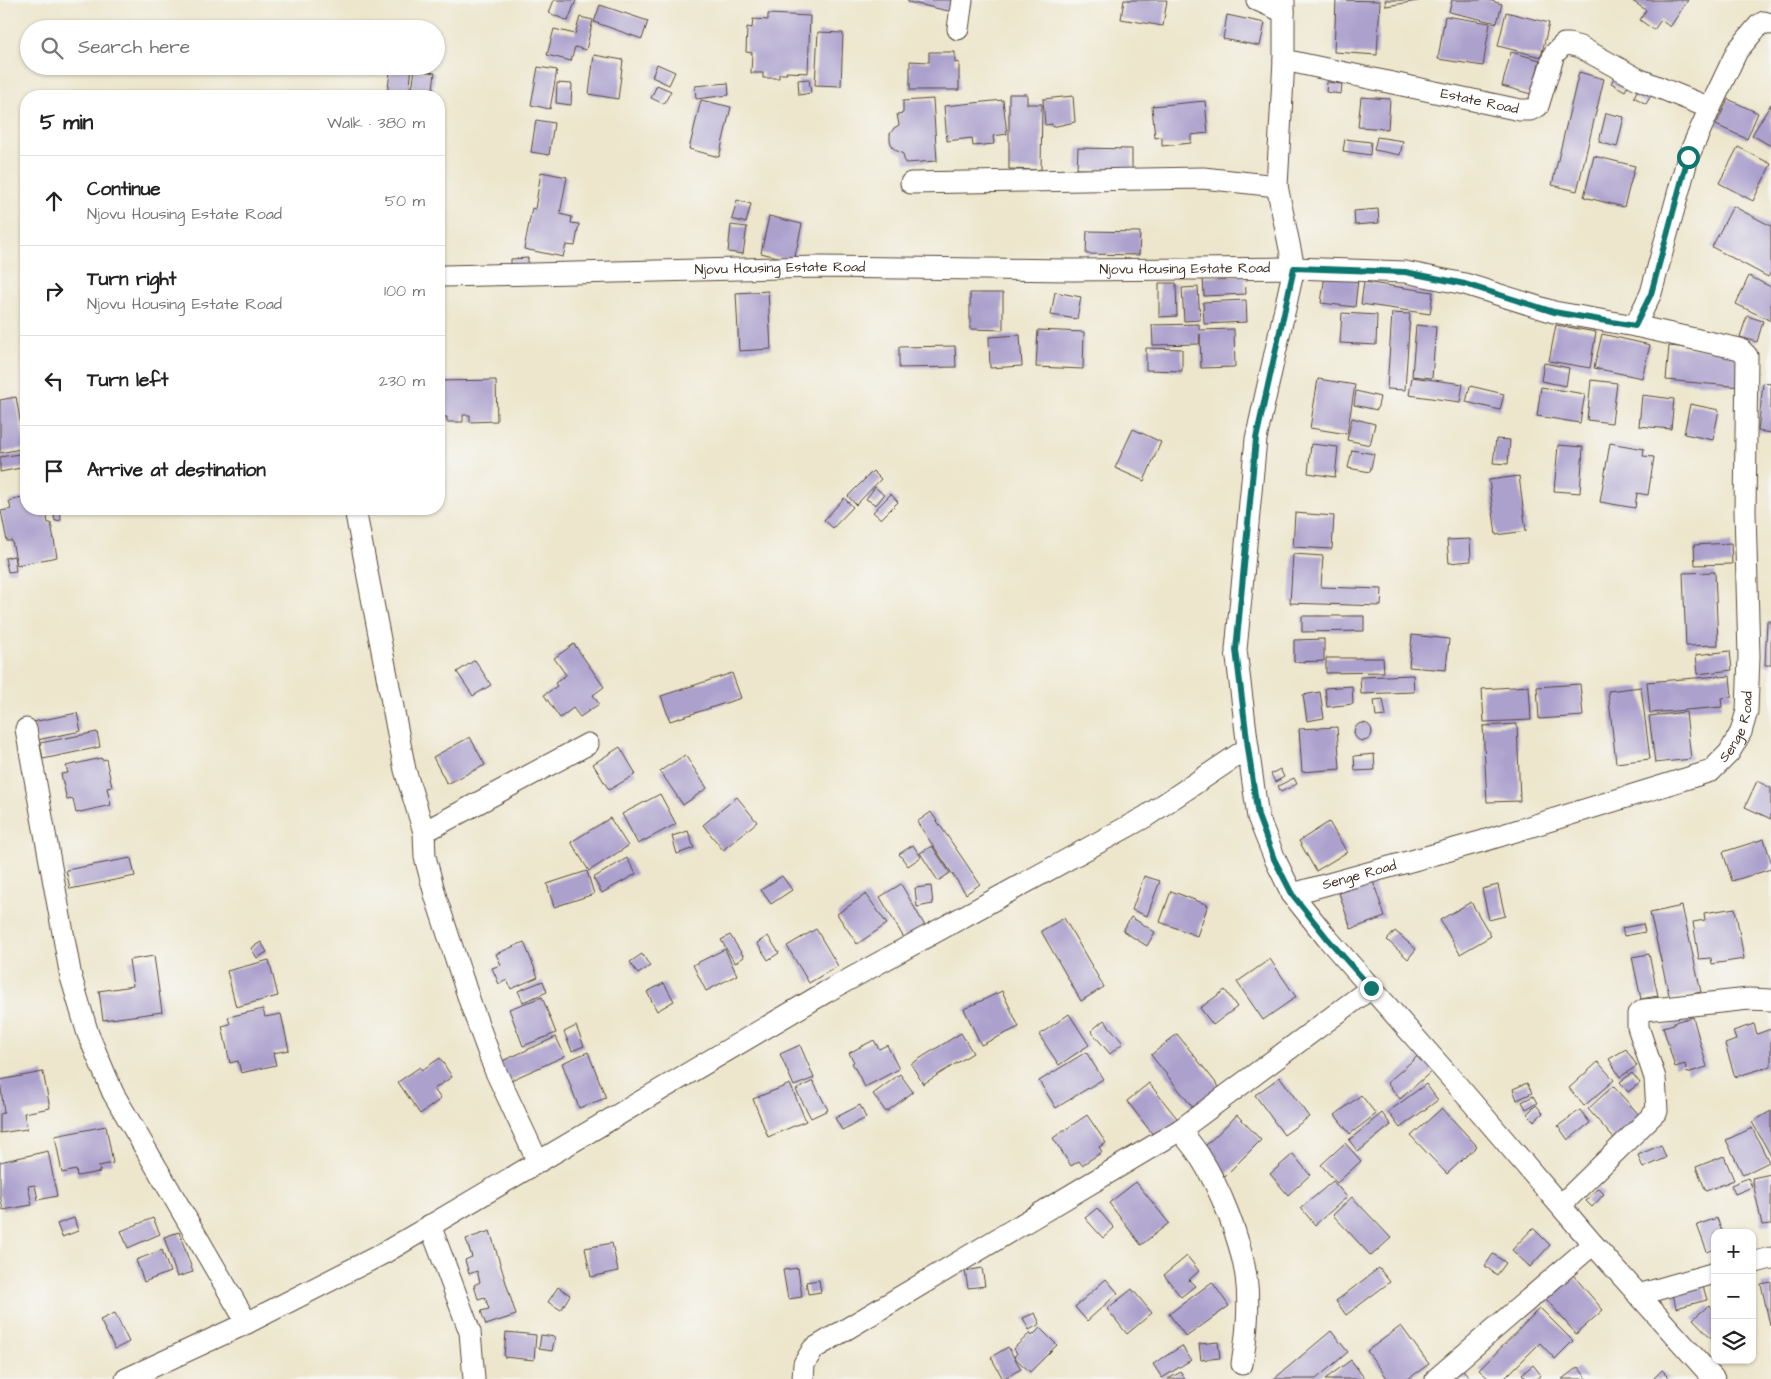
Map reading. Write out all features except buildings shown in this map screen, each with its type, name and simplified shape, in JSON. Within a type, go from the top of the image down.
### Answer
[{"type":"street","points":[[958,29],[962,0]]},
{"type":"street","points":[[1257,0],[1284,6],[1284,60],[1276,186],[1294,268],[1256,439],[1236,650],[1258,816],[1274,859],[1292,894],[1327,938],[1593,1244],[1714,1379]]},
{"type":"street","points":[[1635,326],[1651,294],[1688,157],[1710,108],[1737,51],[1759,25],[1764,22],[1771,24]]},
{"type":"street","name":"Estate Road","points":[[1284,60],[1510,108],[1530,110],[1538,106],[1554,54],[1564,44],[1569,44],[1580,47],[1638,79],[1710,108]]},
{"type":"street","points":[[911,183],[1204,178],[1276,186]]},
{"type":"street","name":"Njovu Housing Estate Road","points":[[445,276],[820,267],[1071,270],[1294,268],[1405,272],[1465,284],[1554,312],[1635,326]]},
{"type":"street","name":"Senge Road","points":[[1292,894],[1483,841],[1711,771],[1729,754],[1741,732],[1747,710],[1749,677],[1745,511],[1747,356],[1740,349],[1635,326]]},
{"type":"street","points":[[356,515],[405,770],[424,832],[425,857],[429,873],[471,1004],[495,1070],[538,1162]]},
{"type":"street","points":[[26,729],[71,977],[88,1034],[113,1093],[247,1323]]},
{"type":"street","points":[[424,832],[588,744]]},
{"type":"street","points":[[126,1379],[247,1323],[384,1253],[826,992],[1145,817],[1248,748]]},
{"type":"street","points":[[803,1379],[804,1364],[813,1349],[1180,1130],[1371,988]]},
{"type":"street","points":[[1561,1206],[1657,1111],[1655,1078],[1638,1027],[1638,1014],[1644,1010],[1749,999],[1771,1000]]},
{"type":"street","points":[[1180,1130],[1198,1154],[1222,1199],[1242,1259],[1247,1290],[1247,1331],[1242,1364]]},
{"type":"street","points":[[430,1225],[470,1332],[474,1379]]},
{"type":"street","points":[[1436,1379],[1593,1244]]},
{"type":"street","points":[[1756,1262],[1771,1258]]},
{"type":"street","points":[[1638,1295],[1711,1275]]},
{"type":"route","points":[[1371,988],[1327,938],[1292,894],[1274,859],[1258,816],[1236,650],[1256,439],[1294,268],[1405,272],[1465,284],[1554,312],[1635,326],[1651,294],[1688,157]]}]
